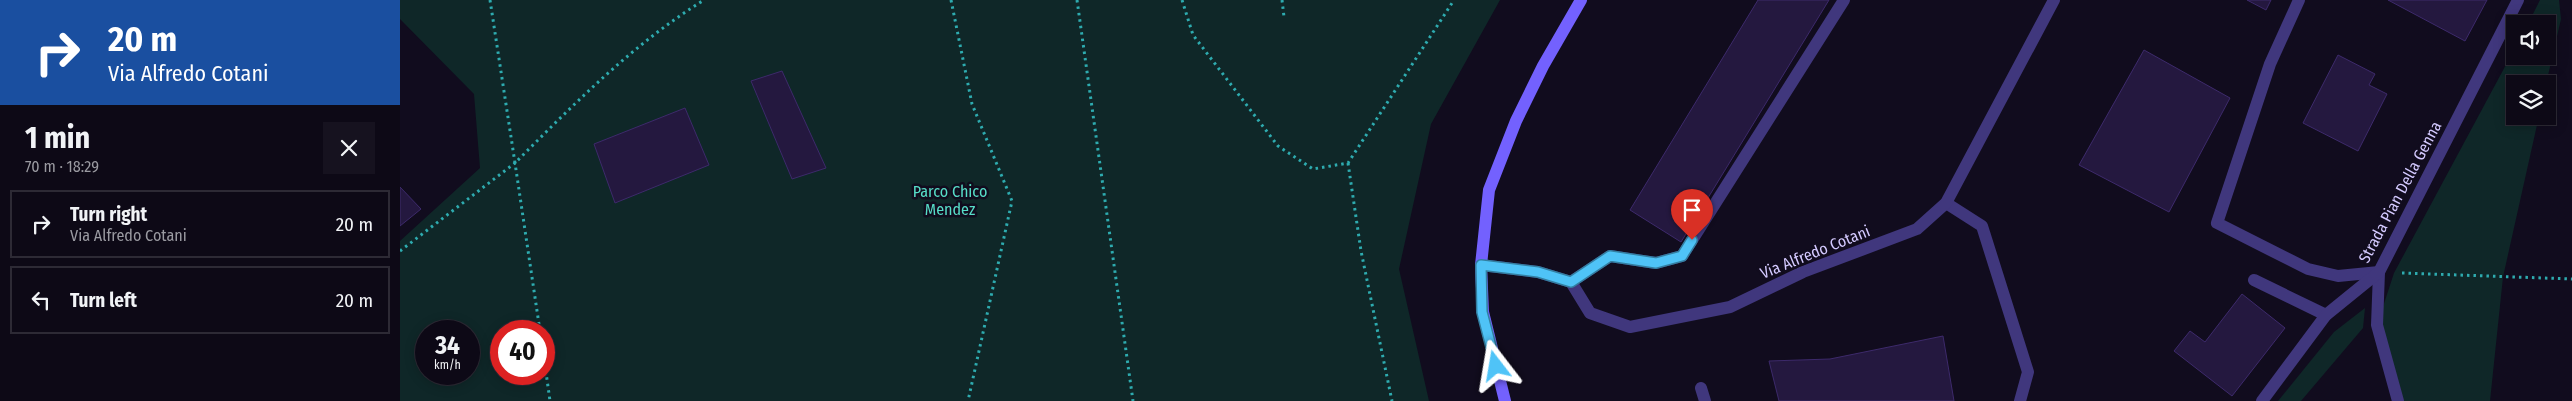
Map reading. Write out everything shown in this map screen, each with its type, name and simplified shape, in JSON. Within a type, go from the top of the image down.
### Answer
[{"type":"street","points":[[1505,401],[1482,312],[1481,265],[1489,190],[1516,121],[1543,66],[1581,0]]},
{"type":"street","points":[[1481,265],[1538,272],[1571,282],[1610,256],[1656,263],[1682,256],[1844,0]]},
{"type":"street","name":"Via Alfredo Cotani","points":[[1571,282],[1590,313],[1630,327],[1730,307],[1803,272],[1917,229],[1946,202],[2054,0]]},
{"type":"street","points":[[2299,0],[2270,64],[2216,223],[2308,269],[2338,276],[2379,272],[2377,325],[2398,401]]},
{"type":"street","name":"Strada Pian Della Genna","points":[[2262,401],[2326,316],[2379,272],[2518,0]]},
{"type":"street","points":[[1946,202],[1982,226],[2028,372],[2020,401]]},
{"type":"street","points":[[2254,280],[2326,316]]},
{"type":"street","points":[[1701,388],[1705,401]]},
{"type":"path","points":[[490,0],[538,320]]},
{"type":"path","points":[[400,251],[515,163],[596,82],[681,14],[704,0]]},
{"type":"path","points":[[951,0],[972,104],[1012,202],[968,401]]},
{"type":"path","points":[[1077,0],[1133,401]]},
{"type":"path","points":[[1182,0],[1193,35],[1278,146],[1314,169],[1348,163]]},
{"type":"path","points":[[1282,0],[1284,17]]},
{"type":"path","points":[[1392,401],[1361,251],[1348,163],[1454,0]]},
{"type":"path","points":[[2379,272],[2572,280]]},
{"type":"path","points":[[548,385],[550,401]]},
{"type":"green space","name":"Parco Chico Mendez","points":[[400,0],[1500,0],[1431,124],[1399,269],[1429,401],[400,401],[400,241],[480,168],[474,94],[400,19]]},
{"type":"green space","points":[[2540,0],[2559,0],[2561,19],[2556,41],[2556,15],[2532,15]]},
{"type":"green space","points":[[2506,65],[2550,65],[2548,75],[2506,75],[2506,125],[2537,125],[2503,277],[2490,401],[2398,401],[2377,325],[2394,273]]},
{"type":"green space","points":[[2365,308],[2363,328],[2301,401],[2278,401],[2334,332]]},
{"type":"building","points":[[1758,0],[1829,0],[1681,242],[1630,210]]},
{"type":"building","points":[[2247,0],[2271,0],[2266,10]]},
{"type":"building","points":[[2388,0],[2487,0],[2465,41]]},
{"type":"building","points":[[2144,50],[2230,98],[2169,212],[2079,165]]},
{"type":"building","points":[[2338,55],[2375,74],[2369,85],[2387,94],[2358,151],[2303,123]]},
{"type":"building","points":[[782,71],[826,168],[792,179],[751,81]]},
{"type":"building","points":[[685,108],[709,165],[615,203],[594,144]]},
{"type":"building","points":[[400,187],[421,209],[400,226]]},
{"type":"building","points":[[2242,294],[2285,328],[2232,396],[2174,351],[2190,331],[2205,342]]},
{"type":"building","points":[[1943,336],[1954,401],[1779,401],[1769,361],[1830,359]]},
{"type":"route","points":[[1496,366],[1482,312],[1481,265],[1538,272],[1571,282],[1610,256],[1656,263],[1682,256],[1692,240]]}]
